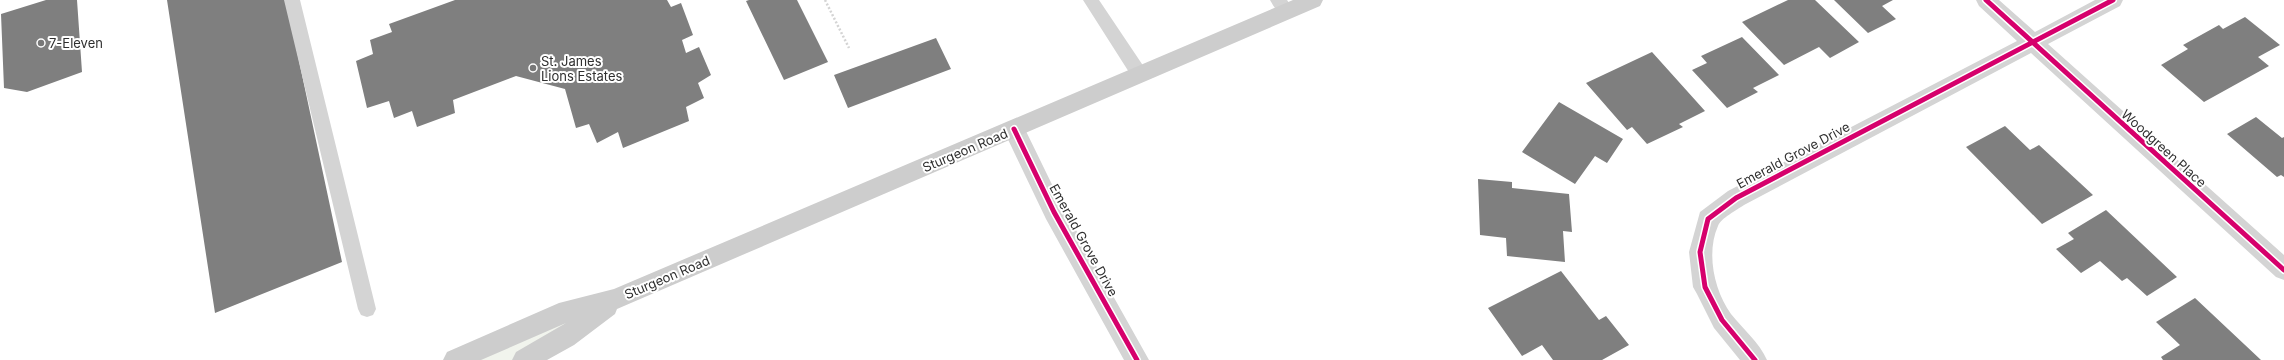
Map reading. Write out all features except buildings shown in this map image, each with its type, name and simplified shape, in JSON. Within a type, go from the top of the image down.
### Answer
[{"type":"main road","name":"Sturgeon Road","points":[[455,360],[559,314],[616,299],[1014,129],[1140,75],[1283,6],[1313,0]]},
{"type":"main road","name":"Sturgeon Road","points":[[524,360],[566,337],[616,299]]},
{"type":"street","name":"Woodgreen Place","points":[[1986,0],[2284,270]]},
{"type":"street","points":[[2031,41],[2113,0]]},
{"type":"street","name":"Emerald Grove Drive","points":[[1755,360],[1722,320],[1705,287],[1700,252],[1708,219],[1736,198],[2031,41]]},
{"type":"street","name":"Emerald Grove Drive","points":[[1014,129],[1054,212],[1138,360]]},
{"type":"lane","points":[[292,0],[367,309]]},
{"type":"lane","points":[[1091,0],[1140,75]]},
{"type":"path","points":[[825,0],[849,48]]},
{"type":"shaded area","points":[[616,299],[524,360],[455,360]]},
{"type":"cycle path","points":[[1986,0],[2284,270]]},
{"type":"cycle path","points":[[1755,360],[1722,320],[1705,287],[1700,252],[1708,219],[1736,198],[2113,0]]},
{"type":"cycle path","points":[[1014,129],[1054,212],[1137,360]]},
{"type":"place","name":"7-Eleven","points":[[41,43]]},
{"type":"place","name":"St. James Lions Estates","points":[[533,68]]}]
